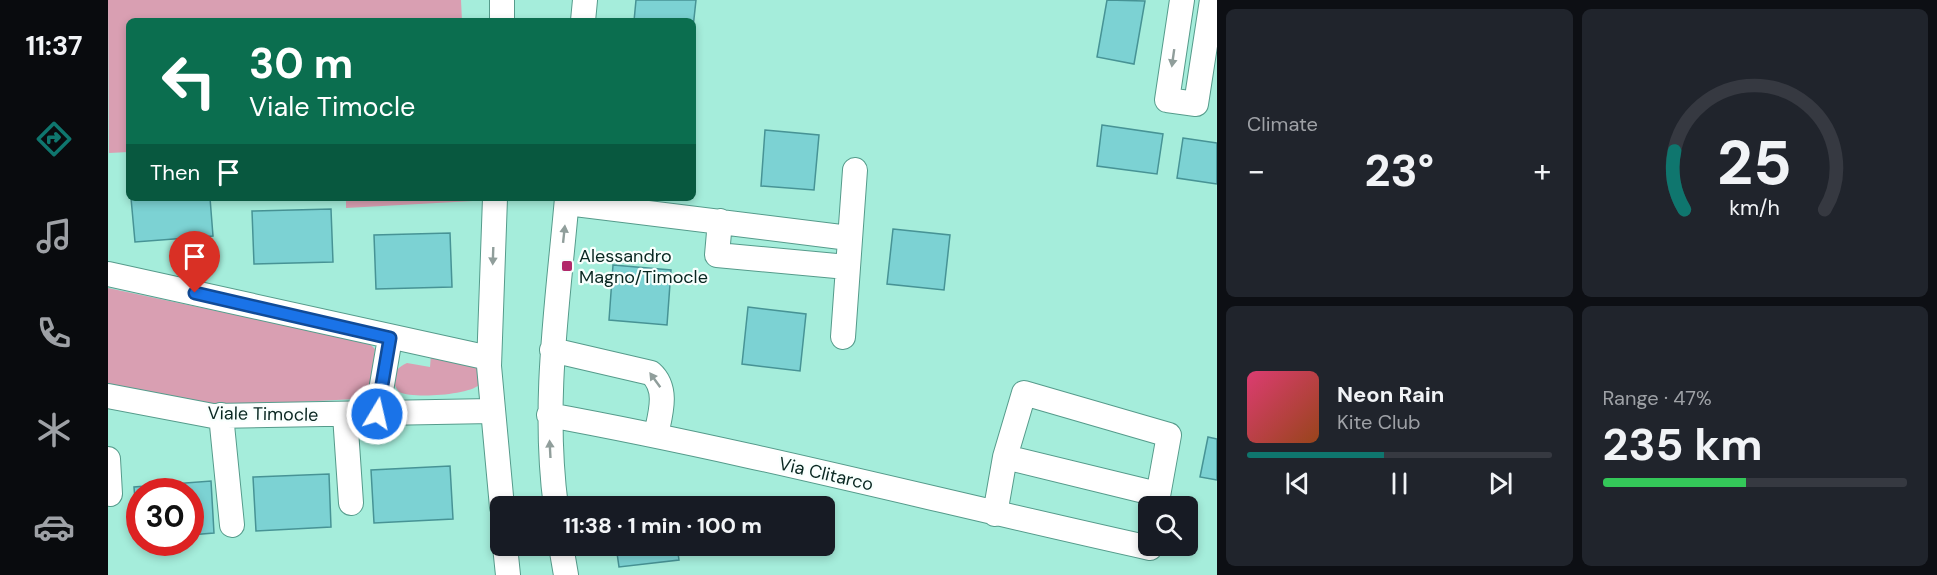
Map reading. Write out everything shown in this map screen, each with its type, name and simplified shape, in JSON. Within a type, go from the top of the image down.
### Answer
[{"type":"street","points":[[502,0],[502,18]]},
{"type":"street","points":[[583,18],[585,0]]},
{"type":"street","points":[[1182,0],[1167,100],[1197,104],[1212,0]]},
{"type":"street","points":[[843,337],[855,170]]},
{"type":"street","points":[[495,201],[489,358],[500,496]]},
{"type":"street","points":[[555,496],[549,415],[552,350],[567,201],[849,238]]},
{"type":"street","points":[[720,221],[717,255],[847,267]]},
{"type":"street","points":[[108,274],[489,358]]},
{"type":"street","points":[[377,414],[390,338]]},
{"type":"street","points":[[552,350],[651,373],[659,382],[662,393],[656,435]]},
{"type":"street","points":[[995,514],[1005,457],[1024,393],[1169,435],[1157,496]]},
{"type":"street","name":"Viale Timocle","points":[[108,396],[221,416],[492,411]]},
{"type":"street","points":[[345,415],[351,503]]},
{"type":"street","name":"Via Clitarco","points":[[549,415],[656,435],[1138,545]]},
{"type":"street","points":[[221,416],[232,525]]},
{"type":"street","points":[[1005,457],[1142,496]]},
{"type":"street","points":[[108,459],[110,494]]},
{"type":"street","points":[[506,556],[508,575]]},
{"type":"street","points":[[560,574],[561,556]]},
{"type":"shaded area","points":[[108,0],[461,0],[462,18],[126,18],[126,152],[109,153]]},
{"type":"shaded area","points":[[346,201],[473,201],[346,208]]},
{"type":"shaded area","points":[[108,288],[369,343],[375,349],[369,392],[366,397],[356,399],[218,406],[108,386]]},
{"type":"shaded area","points":[[431,355],[479,365],[479,385],[464,391],[440,395],[399,392],[393,379],[398,368],[407,363],[430,367]]},
{"type":"building","points":[[636,0],[696,0],[694,18],[634,18]]},
{"type":"building","points":[[1107,0],[1145,1],[1134,64],[1097,57]]},
{"type":"building","points":[[1102,125],[1163,134],[1157,174],[1097,166]]},
{"type":"building","points":[[765,130],[819,135],[814,190],[761,186]]},
{"type":"building","points":[[1183,138],[1217,143],[1217,184],[1177,178]]},
{"type":"building","points":[[131,201],[210,201],[213,236],[135,242]]},
{"type":"building","points":[[331,209],[333,262],[254,264],[252,211]]},
{"type":"building","points":[[893,229],[950,235],[944,290],[887,284]]},
{"type":"building","points":[[450,233],[452,287],[376,289],[374,235]]},
{"type":"building","points":[[613,265],[671,270],[667,325],[609,320]]},
{"type":"building","points":[[748,307],[806,314],[800,371],[742,364]]},
{"type":"building","points":[[1208,437],[1217,439],[1217,480],[1200,477]]},
{"type":"building","points":[[450,466],[453,519],[374,523],[371,470]]},
{"type":"building","points":[[329,474],[331,527],[256,531],[253,477]]},
{"type":"building","points":[[211,481],[214,533],[204,534],[204,482]]},
{"type":"building","points":[[617,556],[678,556],[679,560],[619,567]]},
{"type":"place","name":"Alessandro Magno/Timocle","points":[[567,266]]},
{"type":"route","points":[[195,293],[390,338],[377,414]]}]
